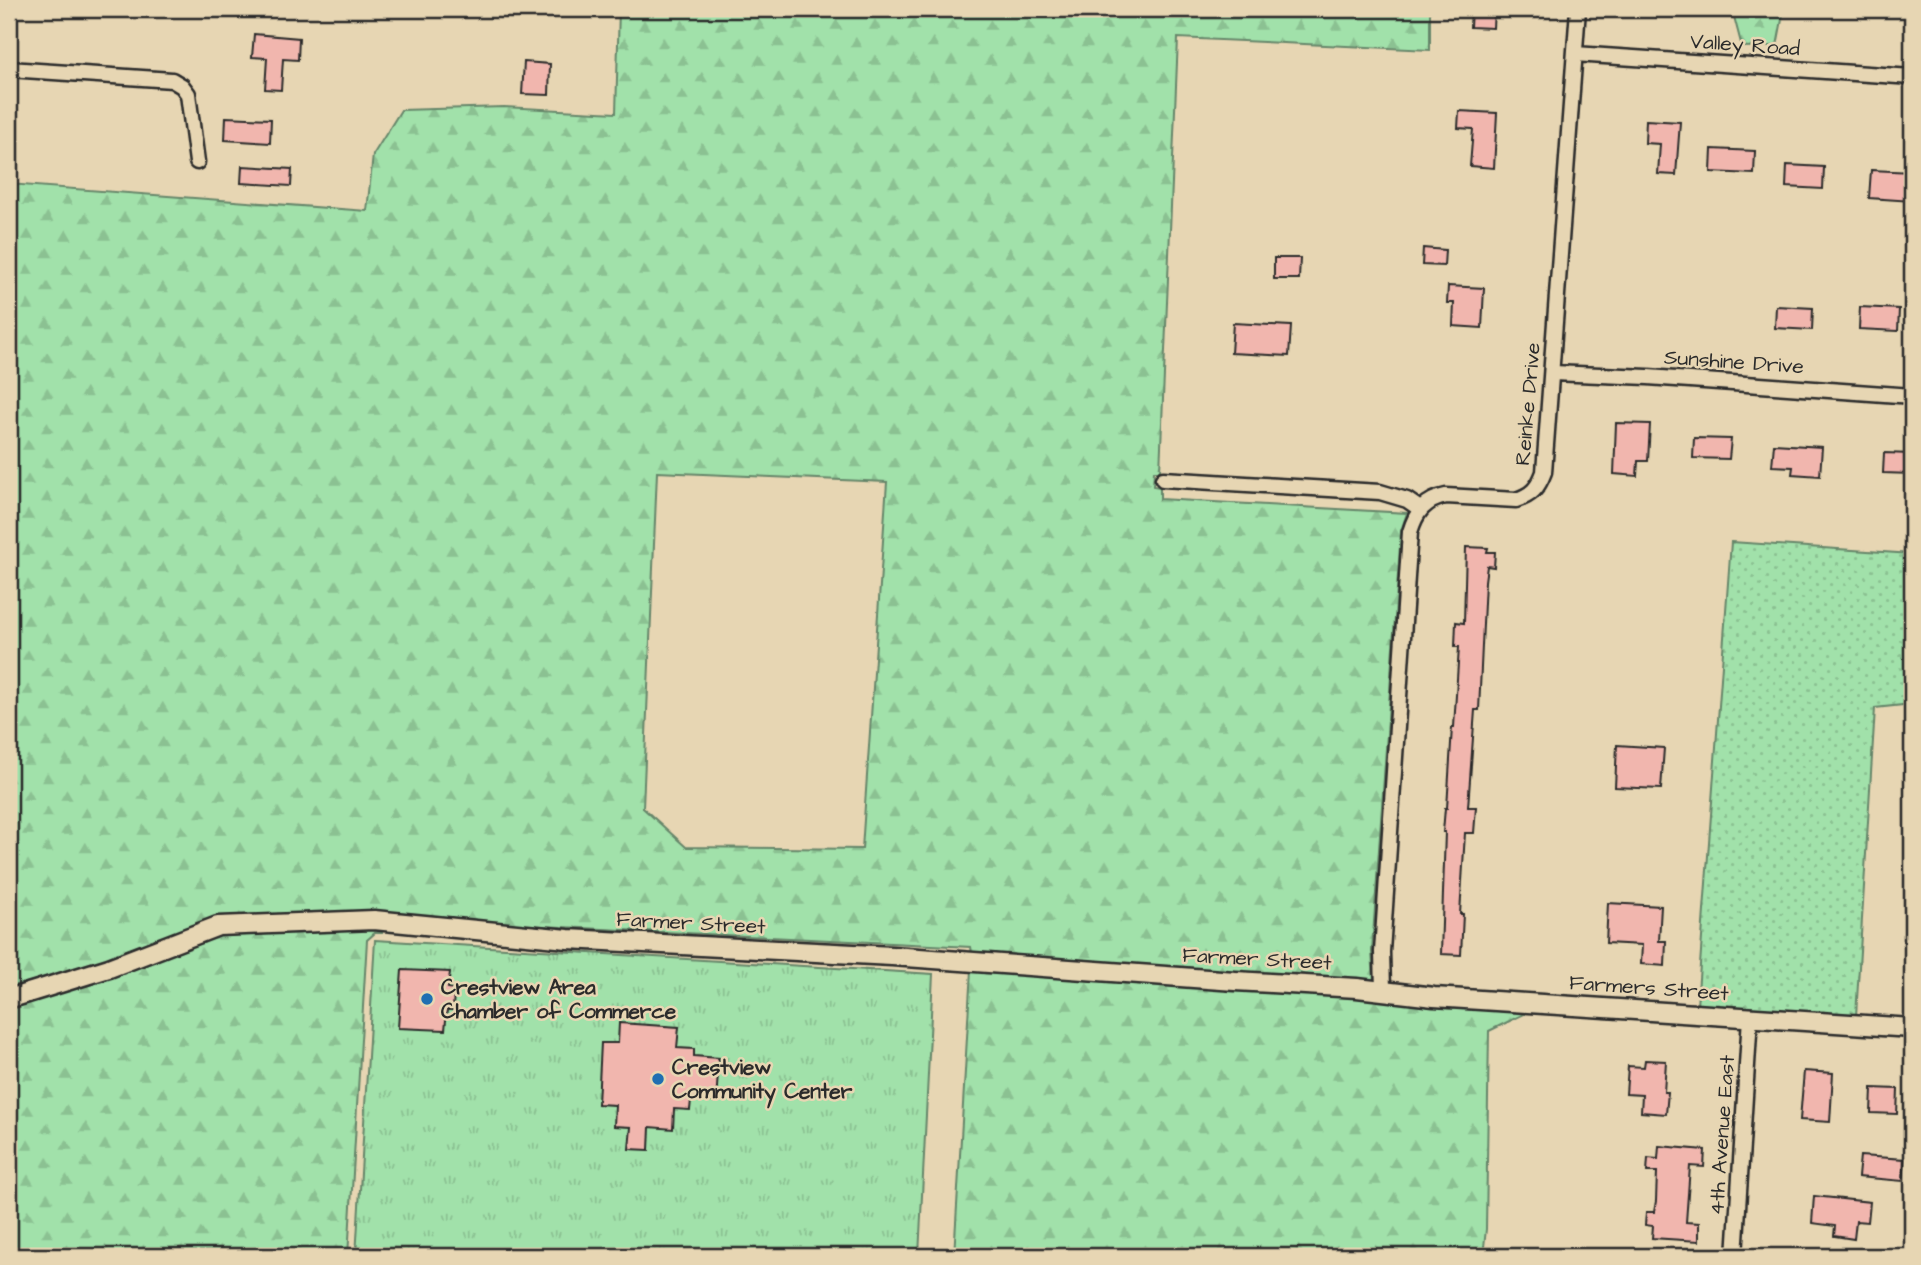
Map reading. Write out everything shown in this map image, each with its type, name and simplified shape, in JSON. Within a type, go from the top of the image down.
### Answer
[{"type":"street","name":"Reinke Drive","points":[[1420,509],[1435,498],[1446,496],[1516,500],[1527,496],[1538,487],[1544,472],[1578,9]]},
{"type":"street","name":"Valley Road","points":[[1575,54],[1912,77]]},
{"type":"street","points":[[9,69],[172,80],[188,94],[197,162]]},
{"type":"street","name":"Sunshine Drive","points":[[1553,373],[1912,396]]},
{"type":"street","points":[[1163,479],[1380,492],[1407,500],[1420,509],[1412,525],[1409,545],[1382,952],[1383,990]]},
{"type":"street","name":"Farmer Street","points":[[9,996],[15,997],[109,968],[218,926],[374,920],[568,939],[892,956],[1383,990]]},
{"type":"street","name":"Farmers Street","points":[[1383,990],[1434,996],[1912,1028]]},
{"type":"street","name":"4th Avenue East","points":[[1735,1256],[1750,1017]]},
{"type":"green space","points":[[619,9],[1430,9],[1430,50],[1178,38],[1160,471],[1154,471],[1153,486],[1160,487],[1160,499],[1407,513],[1401,531],[1372,951],[1374,982],[972,954],[971,947],[482,923],[214,919],[106,960],[9,988],[9,542],[13,481],[9,480],[9,184],[367,211],[373,155],[401,110],[504,107],[616,113]],"holes":[[[657,472],[887,482],[862,849],[686,847],[643,808]]]},
{"type":"green space","points":[[1732,9],[1784,9],[1777,46],[1742,47]]},
{"type":"green space","points":[[1731,542],[1912,554],[1912,704],[1875,708],[1856,1016],[1697,1006]]},
{"type":"green space","points":[[382,929],[382,933],[375,933],[367,940],[348,1256],[9,1256],[9,1004],[221,934]]},
{"type":"green space","points":[[375,940],[933,974],[919,1256],[356,1256]]},
{"type":"green space","points":[[971,970],[1524,1010],[1524,1014],[1489,1031],[1486,1229],[1483,1256],[954,1256]]},
{"type":"building","points":[[1471,9],[1494,9],[1493,28],[1470,27]]},
{"type":"building","points":[[254,34],[299,38],[298,60],[283,59],[281,90],[265,89],[267,58],[252,57]]},
{"type":"building","points":[[524,62],[550,64],[549,95],[522,94]]},
{"type":"building","points":[[1459,111],[1497,113],[1494,168],[1470,166],[1473,129],[1458,128]]},
{"type":"building","points":[[226,117],[271,119],[270,143],[225,140]]},
{"type":"building","points":[[1646,120],[1680,122],[1676,175],[1658,174],[1660,144],[1645,143]]},
{"type":"building","points":[[1712,149],[1755,151],[1754,174],[1711,172]]},
{"type":"building","points":[[1787,165],[1824,167],[1823,189],[1786,187]]},
{"type":"building","points":[[242,166],[292,169],[291,186],[241,183]]},
{"type":"building","points":[[1871,170],[1912,172],[1912,201],[1869,198]]},
{"type":"building","points":[[1423,248],[1445,250],[1444,266],[1422,265]]},
{"type":"building","points":[[1274,258],[1300,258],[1299,279],[1274,279]]},
{"type":"building","points":[[1448,286],[1484,288],[1482,328],[1453,326],[1454,303],[1447,303]]},
{"type":"building","points":[[1776,306],[1813,308],[1812,330],[1775,328]]},
{"type":"building","points":[[1860,307],[1899,309],[1898,331],[1859,329]]},
{"type":"building","points":[[1233,323],[1291,326],[1289,356],[1231,353]]},
{"type":"building","points":[[1616,423],[1650,424],[1648,461],[1638,461],[1637,476],[1614,474]]},
{"type":"building","points":[[1694,438],[1731,439],[1729,459],[1693,458]]},
{"type":"building","points":[[1774,444],[1822,447],[1820,476],[1792,474],[1793,467],[1772,466]]},
{"type":"building","points":[[1884,453],[1912,454],[1912,474],[1883,473]]},
{"type":"building","points":[[1466,547],[1488,548],[1487,552],[1495,552],[1494,567],[1487,566],[1485,581],[1479,710],[1475,710],[1468,807],[1476,807],[1474,833],[1465,833],[1460,914],[1463,914],[1461,955],[1441,954],[1443,832],[1459,647],[1455,647],[1456,622],[1464,623]]},
{"type":"building","points":[[1617,745],[1664,748],[1661,789],[1615,787]]},
{"type":"building","points":[[1608,903],[1661,906],[1659,941],[1666,941],[1665,966],[1641,964],[1642,945],[1606,943]]},
{"type":"building","name":"Crestview Area Chamber of Commerce","points":[[402,970],[450,972],[448,988],[454,989],[453,1010],[447,1010],[445,1030],[398,1028]]},
{"type":"building","name":"Crestview Community Center","points":[[619,1023],[679,1027],[677,1048],[694,1049],[694,1056],[719,1058],[716,1102],[691,1100],[690,1110],[674,1109],[673,1129],[650,1127],[649,1150],[629,1149],[631,1127],[614,1126],[615,1105],[598,1104],[601,1043],[618,1043]]},
{"type":"building","points":[[1645,1060],[1666,1061],[1666,1114],[1641,1112],[1642,1095],[1626,1094],[1628,1066],[1644,1067]]},
{"type":"building","points":[[1804,1071],[1833,1073],[1830,1122],[1800,1120]]},
{"type":"building","points":[[1872,1088],[1898,1089],[1897,1114],[1871,1113]]},
{"type":"building","points":[[1659,1146],[1705,1150],[1704,1167],[1690,1166],[1686,1222],[1699,1223],[1699,1241],[1652,1238],[1653,1226],[1645,1225],[1646,1212],[1654,1212],[1656,1201],[1657,1172],[1647,1172],[1648,1158],[1658,1159]]},
{"type":"building","points":[[1860,1156],[1905,1159],[1903,1181],[1858,1177]]},
{"type":"building","points":[[1814,1196],[1870,1202],[1868,1222],[1856,1221],[1854,1239],[1834,1236],[1835,1226],[1812,1223]]},
{"type":"place","name":"Crestview Area Chamber of Commerce","points":[[427,999]]},
{"type":"place","name":"Crestview Community Center","points":[[658,1079]]}]
